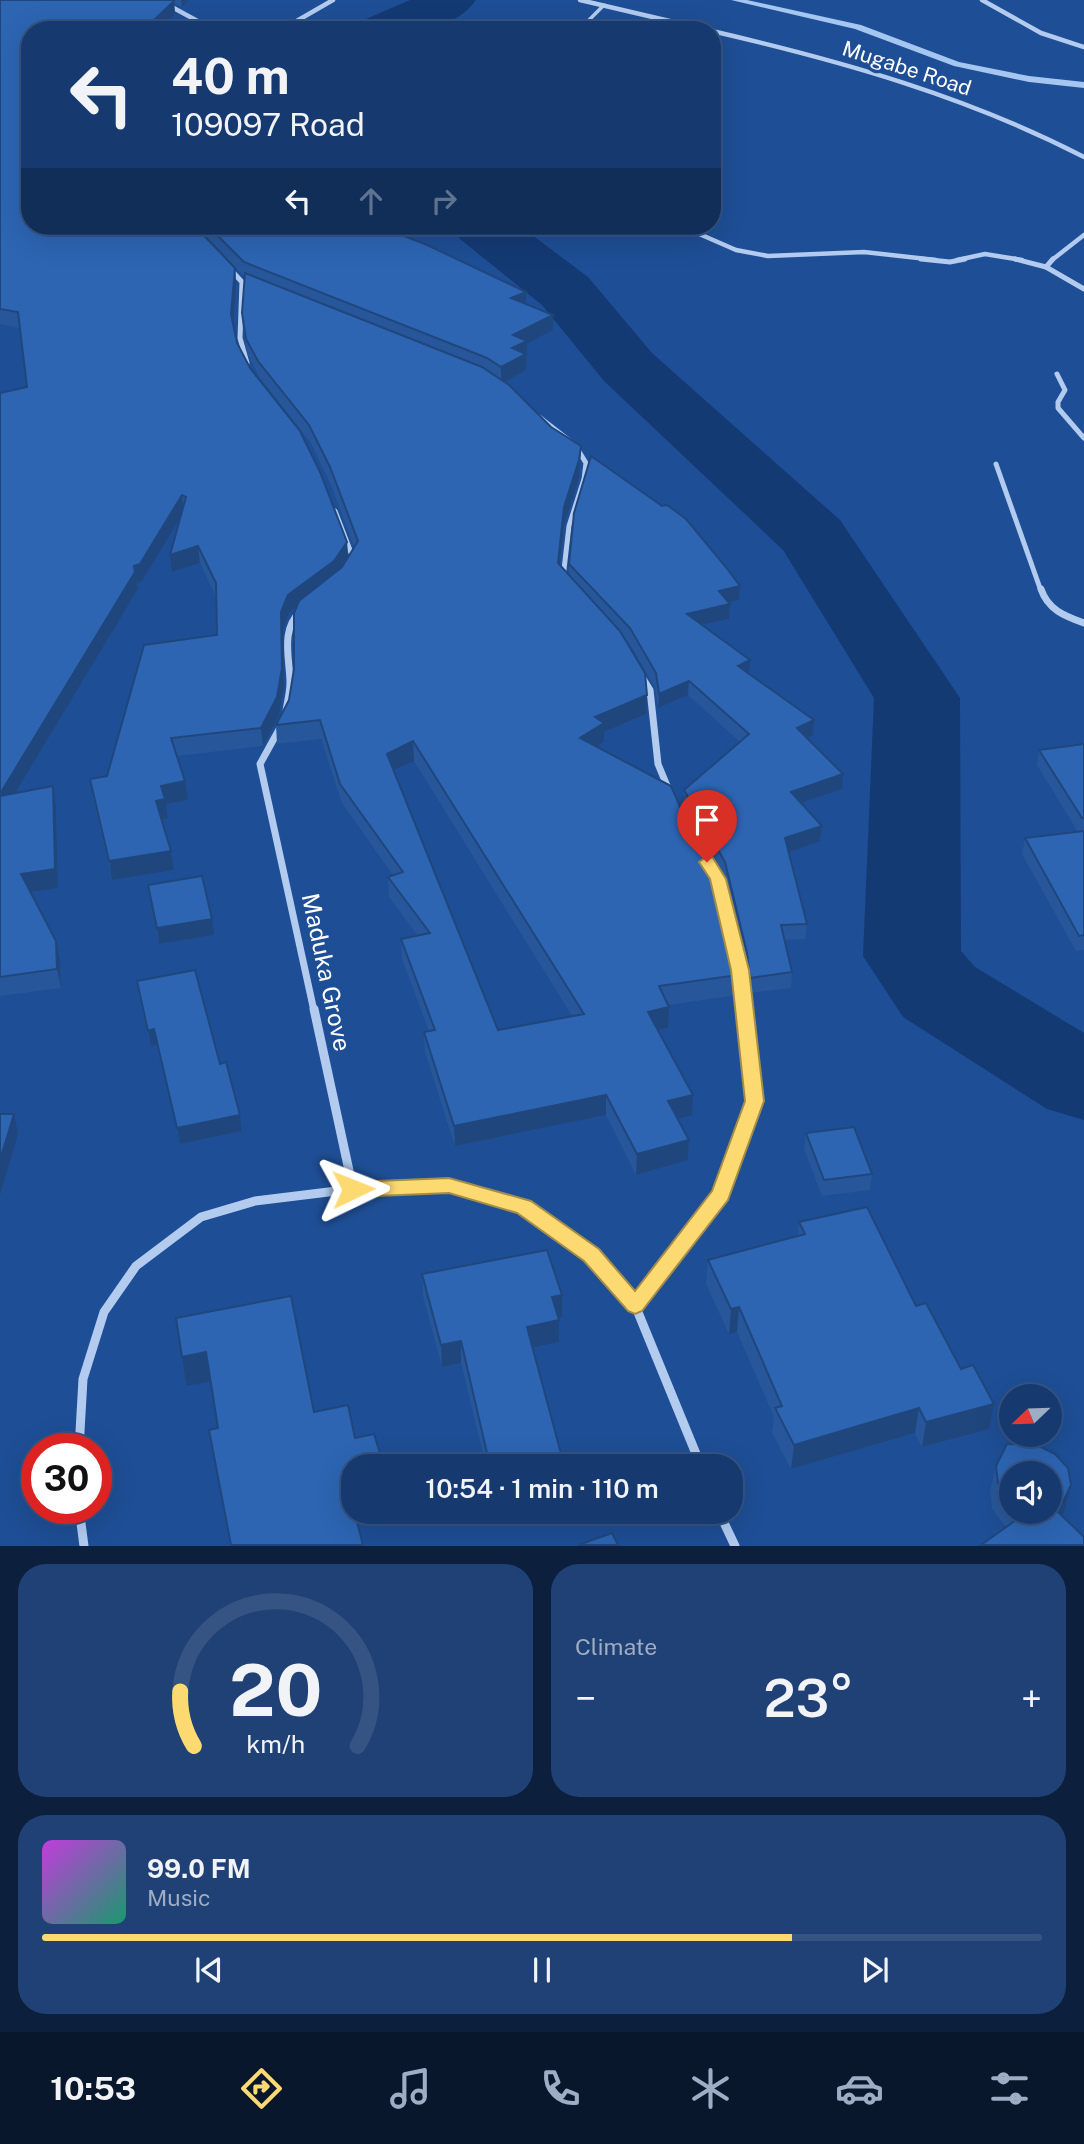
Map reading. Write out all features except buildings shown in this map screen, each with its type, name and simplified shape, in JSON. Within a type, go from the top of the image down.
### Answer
[{"type":"street","points":[[159,0],[198,21]]},
{"type":"street","points":[[297,21],[333,0]]},
{"type":"street","name":"Mugabe Road","points":[[580,0],[672,21]]},
{"type":"street","points":[[982,0],[1041,33],[1084,47]]},
{"type":"street","name":"Mugabe Road","points":[[721,33],[839,61],[946,95],[1002,117],[1084,157]]},
{"type":"street","points":[[703,235],[751,255],[883,253],[950,262],[985,254],[1006,256],[1046,267],[1084,289]]},
{"type":"street","points":[[1046,267],[1059,252],[1084,235]]},
{"type":"street","points":[[223,261],[242,282],[255,287]]},
{"type":"street","points":[[242,282],[240,338],[244,358],[250,368]]},
{"type":"street","points":[[1057,374],[1065,390],[1058,402],[1058,408],[1084,438]]},
{"type":"street","points":[[533,413],[569,439],[582,453],[586,463],[584,479],[569,526],[563,567],[564,580],[572,589]]},
{"type":"street","points":[[996,464],[1044,598],[1058,613],[1084,623]]},
{"type":"street","points":[[334,509],[354,560],[346,571]]},
{"type":"street","name":"Maduka Grove","points":[[310,606],[295,615],[289,630],[290,687],[285,717],[260,764],[353,1189]]},
{"type":"street","points":[[637,668],[650,690],[658,764],[673,798]]},
{"type":"street","points":[[635,1306],[721,1194],[755,1101],[740,970],[718,879],[705,858]]},
{"type":"street","points":[[80,1433],[83,1379],[104,1312],[136,1266],[201,1217],[255,1200],[353,1189],[449,1186],[524,1207],[591,1255],[635,1306],[696,1454]]},
{"type":"street","points":[[81,1524],[84,1545]]},
{"type":"street","points":[[725,1524],[735,1545]]},
{"type":"lane","points":[[588,21],[604,5]]},
{"type":"waterway","points":[[404,21],[451,0]]},
{"type":"waterway","points":[[735,0],[858,27],[957,64],[1029,79],[1084,85]]},
{"type":"waterway","points":[[493,235],[565,291],[628,367],[813,536],[917,698],[912,956],[939,992],[1084,1082]]},
{"type":"route","points":[[353,1189],[449,1186],[524,1207],[591,1255],[635,1306],[721,1194],[755,1101],[740,970],[718,879],[707,862]]}]
